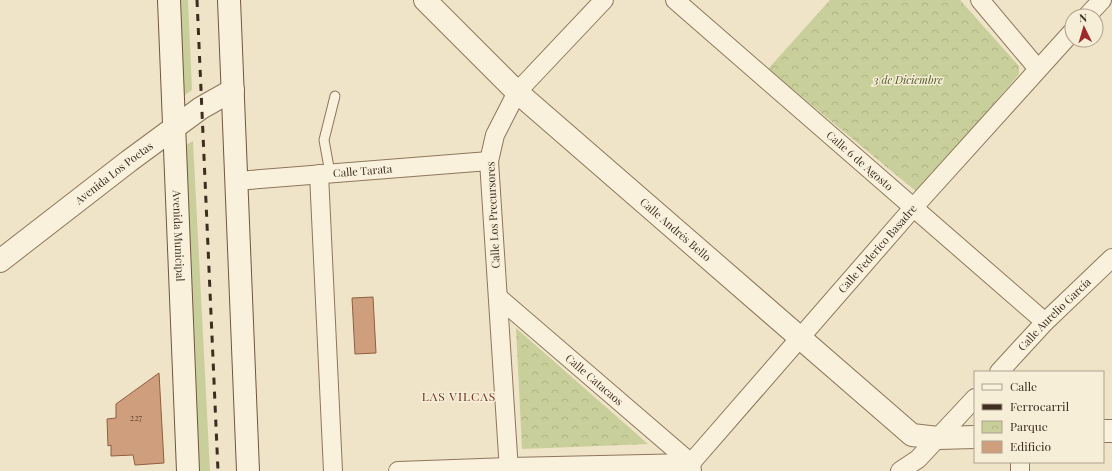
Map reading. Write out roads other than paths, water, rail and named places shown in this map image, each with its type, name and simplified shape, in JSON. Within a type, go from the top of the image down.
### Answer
[{"type":"street","name":"Avenida Municipal","points":[[169,0],[188,471]]},
{"type":"street","points":[[229,0],[248,471]]},
{"type":"street","name":"Calle Andrés Bello","points":[[425,0],[517,92],[912,435],[938,438],[974,437]]},
{"type":"street","name":"Calle Los Precursores","points":[[509,469],[489,161],[495,135],[517,92],[604,0]]},
{"type":"street","name":"Calle 6 de Agosto","points":[[675,0],[1045,322]]},
{"type":"street","points":[[980,0],[1038,70]]},
{"type":"street","points":[[1094,8],[1102,0]]},
{"type":"street","name":"Calle Federico Basadre","points":[[691,467],[800,338],[1064,41]]},
{"type":"street","name":"Avenida Los Poetas","points":[[0,261],[201,108],[232,90]]},
{"type":"street","name":"Calle Tarata","points":[[236,181],[489,161]]},
{"type":"street","points":[[324,174],[333,471]]},
{"type":"street","name":"Calle Aurelio García","points":[[1000,371],[1045,322],[1112,258]]},
{"type":"street","name":"Calle Catacaos","points":[[498,297],[691,467]]},
{"type":"street","points":[[900,471],[918,459],[974,399]]},
{"type":"street","points":[[398,471],[691,467]]},
{"type":"lane","points":[[324,174],[324,140],[335,96]]},
{"type":"railway","points":[[197,0],[218,471]]},
{"type":"district","name":"LAS VILCAS","points":[[459,397]]},
{"type":"park label","name":"3 de Diciembre","points":[[908,80]]}]
